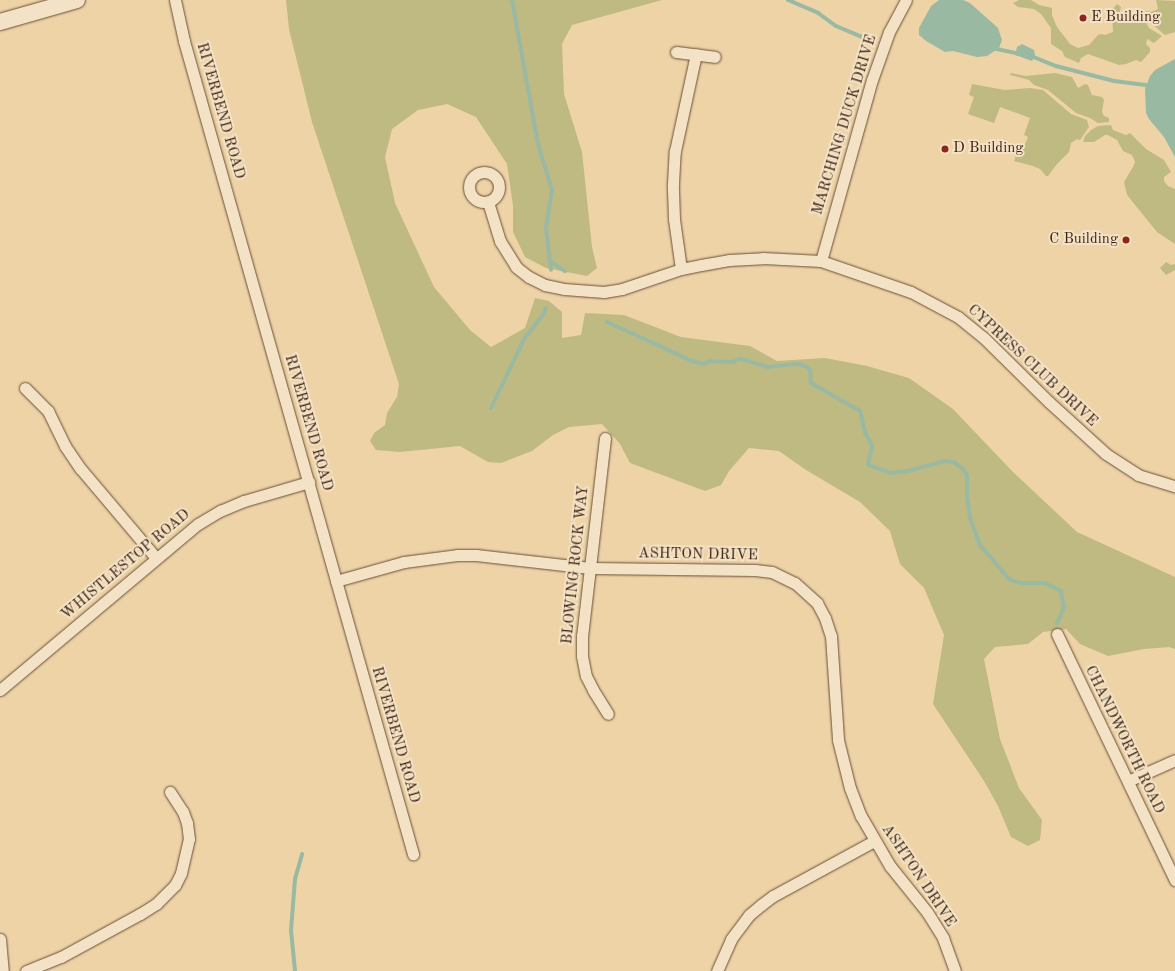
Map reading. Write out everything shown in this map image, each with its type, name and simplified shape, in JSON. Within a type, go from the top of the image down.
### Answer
[{"type":"main road","points":[[0,22],[67,1]]},
{"type":"street","name":"RIVERBEND ROAD","points":[[175,0],[186,48],[413,854]]},
{"type":"street","name":"MARCHING DUCK DRIVE","points":[[821,261],[872,80],[888,32],[906,0]]},
{"type":"street","points":[[676,52],[715,56]]},
{"type":"street","points":[[681,269],[674,219],[673,184],[675,151],[696,54]]},
{"type":"street","name":"CYPRESS CLUB DRIVE","points":[[488,202],[500,241],[516,267],[529,277],[545,285],[564,289],[604,292],[622,289],[681,269],[729,260],[763,258],[821,261],[911,292],[958,317],[984,338],[1049,402],[1106,454],[1138,475],[1175,486]]},
{"type":"street","points":[[25,388],[48,411],[65,446],[80,468],[156,558]]},
{"type":"street","name":"BLOWING ROCK WAY","points":[[605,438],[582,636],[582,656],[586,676],[608,714]]},
{"type":"street","name":"WHISTLESTOP ROAD","points":[[0,690],[198,524],[220,511],[244,501],[309,482]]},
{"type":"street","name":"ASHTON DRIVE","points":[[336,581],[404,562],[457,555],[476,555],[590,568],[755,570],[783,576],[805,590],[817,604],[825,618],[831,636],[838,740],[850,788],[874,841],[890,866],[927,912],[943,938],[955,971]]},
{"type":"street","name":"CHANDWORTH ROAD","points":[[1057,634],[1175,880]]},
{"type":"street","points":[[1128,781],[1175,760]]},
{"type":"street","points":[[26,971],[61,956],[140,914],[156,904],[175,885],[181,873],[189,839],[187,823],[183,812],[170,792]]},
{"type":"street","points":[[717,971],[731,939],[744,920],[761,904],[874,841]]},
{"type":"street","points":[[0,939],[3,971]]},
{"type":"shaded area","points":[[286,0],[662,0],[572,25],[562,44],[564,94],[582,152],[592,247],[597,268],[587,276],[546,268],[525,257],[513,232],[513,206],[507,164],[476,117],[447,104],[418,110],[392,129],[385,157],[395,203],[434,287],[470,330],[491,347],[525,328],[535,298],[549,301],[562,312],[562,338],[581,335],[585,313],[624,315],[681,337],[750,346],[777,361],[825,358],[867,366],[909,378],[953,409],[1012,471],[1077,532],[1175,577],[1175,649],[1169,647],[1144,649],[1108,656],[1080,644],[1066,629],[1043,632],[1028,644],[995,647],[984,659],[1000,739],[1019,788],[1042,820],[1040,840],[1028,846],[1011,837],[998,806],[984,781],[933,704],[944,635],[924,588],[900,564],[890,531],[860,502],[806,470],[779,451],[749,448],[729,471],[721,485],[705,491],[630,463],[620,444],[602,424],[569,427],[553,435],[532,451],[501,463],[488,462],[460,446],[400,452],[376,450],[370,441],[374,433],[385,425],[387,413],[397,397],[399,384],[312,122],[289,29]]},
{"type":"shaded area","points":[[939,0],[963,0],[970,3],[998,28],[1002,40],[999,48],[987,56],[977,57],[953,51],[945,52],[926,41],[919,35],[919,28],[931,6]]},
{"type":"shaded area","points":[[1019,0],[1031,0],[1039,5],[1052,8],[1052,15],[1057,27],[1070,44],[1078,48],[1089,45],[1098,35],[1105,35],[1113,32],[1112,10],[1117,4],[1121,7],[1119,15],[1121,20],[1129,20],[1141,13],[1149,28],[1162,36],[1154,43],[1147,39],[1146,44],[1150,48],[1150,52],[1141,62],[1136,60],[1119,65],[1088,54],[1081,58],[1079,63],[1065,57],[1062,51],[1051,44],[1051,28],[1041,14],[1034,9],[1018,7],[1013,3]]},
{"type":"shaded area","points":[[1156,0],[1175,1],[1175,32],[1165,35],[1147,20],[1145,15],[1146,11],[1151,12],[1158,9]]},
{"type":"shaded area","points":[[1022,44],[1034,50],[1035,55],[1032,61],[1015,55],[1017,47]]},
{"type":"shaded area","points":[[1175,59],[1175,157],[1164,137],[1146,113],[1145,89],[1150,76],[1155,70]]},
{"type":"shaded area","points":[[1011,73],[1026,76],[1055,73],[1072,77],[1078,88],[1085,84],[1088,85],[1092,95],[1102,97],[1104,100],[1102,112],[1104,116],[1109,118],[1109,122],[1098,123],[1090,118],[1076,113],[1048,90],[1034,85],[1029,80],[1010,75]]},
{"type":"shaded area","points":[[972,84],[1005,90],[1030,88],[1043,90],[1071,114],[1087,120],[1089,127],[1080,140],[1077,139],[1071,143],[1069,152],[1048,176],[1046,176],[1040,169],[1014,161],[1019,146],[1024,147],[1028,137],[1024,135],[1030,118],[1000,107],[994,123],[968,114],[974,97],[969,95]]},
{"type":"shaded area","points":[[1111,125],[1113,130],[1126,135],[1130,133],[1146,149],[1164,160],[1171,172],[1164,177],[1164,181],[1168,186],[1175,189],[1175,244],[1157,232],[1127,195],[1124,182],[1135,162],[1132,155],[1123,151],[1117,140],[1108,135],[1105,135],[1094,142],[1083,142],[1085,136],[1091,130],[1098,126]]},
{"type":"shaded area","points":[[1166,262],[1171,265],[1175,264],[1175,270],[1166,275],[1160,268]]},
{"type":"waterway","points":[[512,0],[538,144],[552,190],[546,229],[551,270]]},
{"type":"waterway","points":[[788,0],[818,13],[836,26],[862,37]]},
{"type":"waterway","points":[[992,48],[1020,54]]},
{"type":"waterway","points":[[1031,56],[1056,66],[1114,81],[1146,85]]},
{"type":"waterway","points":[[550,261],[565,271]]},
{"type":"waterway","points":[[491,408],[524,339],[544,313],[546,308]]},
{"type":"waterway","points":[[607,322],[692,361],[703,364],[711,361],[732,362],[741,359],[768,367],[798,364],[807,367],[810,370],[811,383],[860,411],[865,432],[872,446],[868,465],[891,473],[908,471],[945,461],[954,462],[964,470],[967,476],[967,496],[970,518],[980,545],[1009,579],[1020,583],[1045,583],[1061,591],[1064,608],[1057,623]]},
{"type":"waterway","points":[[295,971],[291,930],[295,879],[302,854]]},
{"type":"place","name":"E Building","points":[[1083,18]]},
{"type":"place","name":"D Building","points":[[945,149]]},
{"type":"place","name":"C Building","points":[[1126,240]]}]
